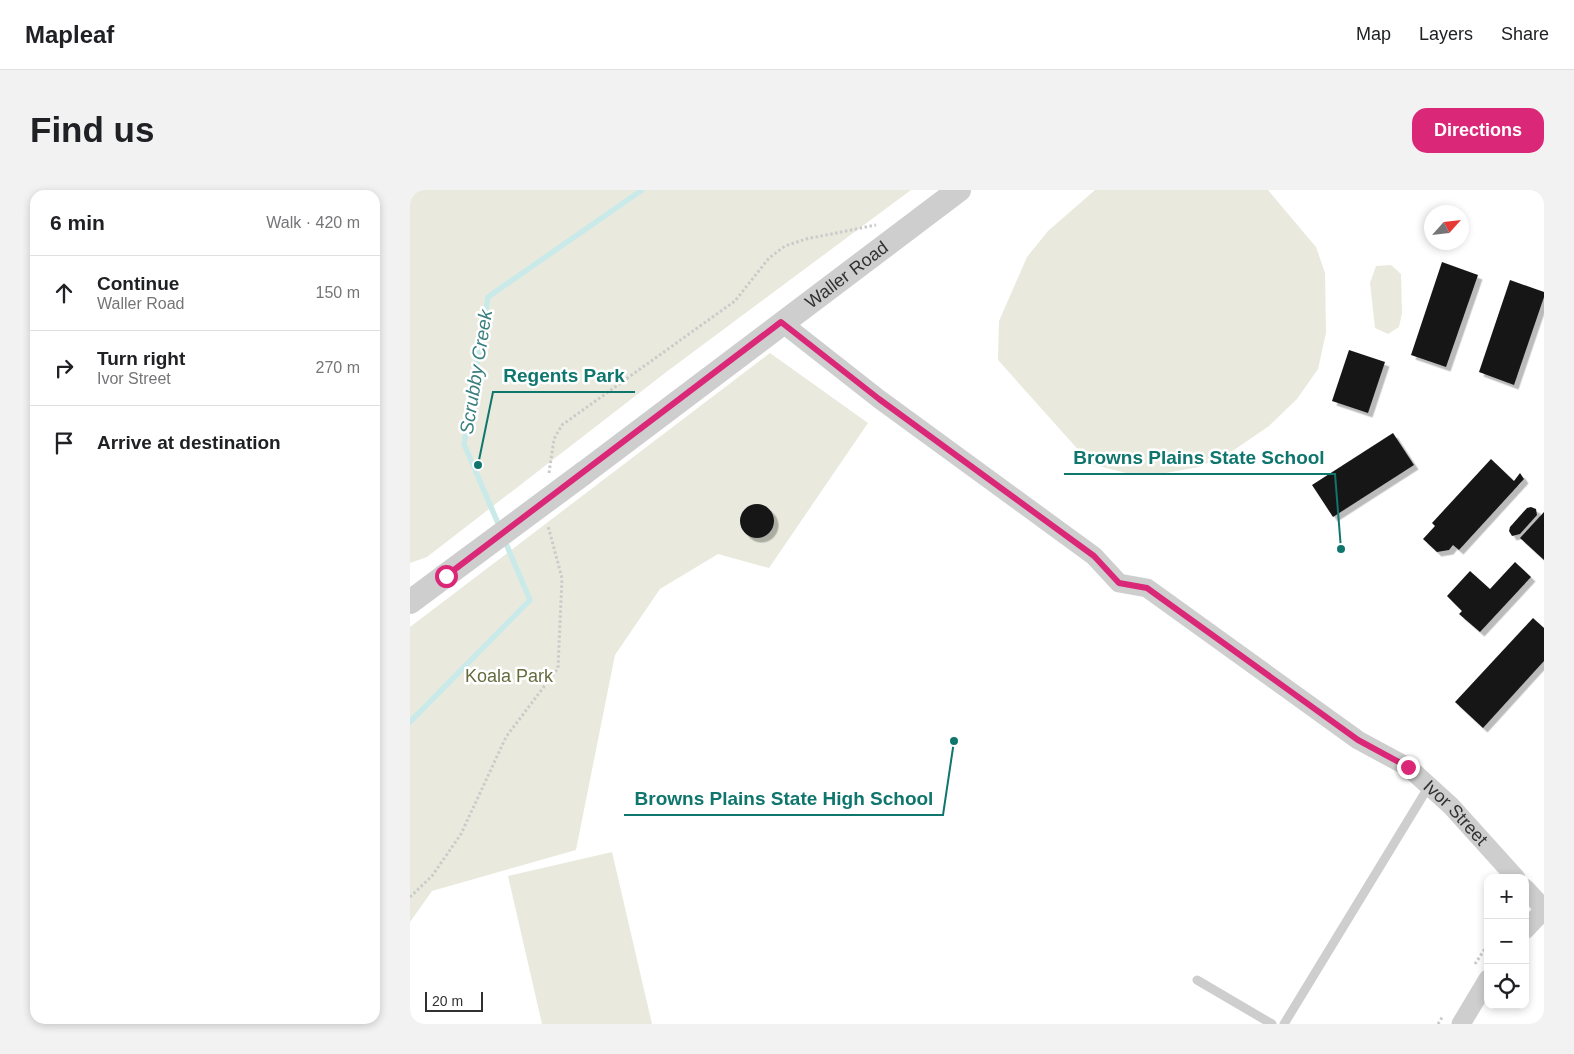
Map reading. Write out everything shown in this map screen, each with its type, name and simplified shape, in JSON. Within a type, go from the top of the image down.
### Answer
[{"type":"street","name":"Waller Road","points":[[410,602],[959,190]]},
{"type":"street","name":"Ivor Street","points":[[781,322],[879,399],[1094,556],[1119,583],[1147,588],[1358,740],[1408,767],[1450,806],[1512,874]]},
{"type":"street","name":"Waller Road","points":[[410,590],[446,576]]},
{"type":"street","points":[[1529,893],[1544,910],[1529,926]]},
{"type":"street","points":[[1461,1024],[1484,987]]},
{"type":"lane","points":[[1284,1024],[1429,786]]},
{"type":"lane","points":[[1197,980],[1272,1024]]},
{"type":"path","points":[[549,474],[554,440],[562,425],[734,301],[769,258],[785,246],[806,239],[881,224]]},
{"type":"path","points":[[410,897],[432,876],[461,834],[506,737],[558,668],[562,578],[548,530],[548,521]]},
{"type":"green space","points":[[410,190],[911,190],[665,373],[427,557],[410,563]]},
{"type":"green space","points":[[1095,190],[1268,190],[1316,247],[1325,273],[1326,333],[1318,369],[1297,399],[1269,426],[1234,450],[1199,467],[1160,474],[1126,473],[1091,464],[998,360],[999,321],[1027,257],[1048,231]]},
{"type":"green space","points":[[1391,265],[1401,274],[1402,313],[1399,327],[1388,334],[1375,328],[1370,283],[1376,266]]},
{"type":"green space","name":"Koala Park","points":[[770,353],[868,423],[769,568],[718,554],[660,589],[615,655],[576,850],[432,891],[410,922],[410,627]]},
{"type":"green space","points":[[612,852],[652,1024],[542,1024],[508,876]]},
{"type":"building","points":[[1442,262],[1478,275],[1446,367],[1411,355]]},
{"type":"building","points":[[1510,280],[1544,292],[1544,297],[1514,385],[1479,372]]},
{"type":"building","points":[[1349,350],[1385,362],[1368,413],[1332,401]]},
{"type":"building","points":[[1393,433],[1414,465],[1333,517],[1312,485]]},
{"type":"building","points":[[1491,459],[1514,481],[1520,473],[1524,479],[1459,550],[1453,545],[1449,550],[1437,552],[1423,539],[1435,526],[1432,523]]},
{"type":"building","points":[[757,504],[764,505],[769,509],[773,514],[773,528],[769,533],[764,537],[757,538],[750,537],[745,533],[741,528],[740,521],[741,514],[745,509],[750,505]]},
{"type":"building","points":[[1527,508],[1536,509],[1537,515],[1520,534],[1512,536],[1509,531],[1510,527]]},
{"type":"building","points":[[1544,512],[1544,560],[1520,538]]},
{"type":"building","points":[[1515,562],[1531,577],[1480,632],[1459,614],[1462,611],[1447,596],[1470,571],[1490,589]]},
{"type":"building","points":[[1533,618],[1544,628],[1544,661],[1483,728],[1455,702]]},
{"type":"waterway","name":"Scrubby Creek","points":[[500,528],[464,444],[488,297],[642,190]]},
{"type":"waterway","name":"Scrubby Creek","points":[[410,722],[530,600],[504,539]]},
{"type":"place","name":"Regents Park","points":[[478,465]]},
{"type":"place","name":"Browns Plains State School","points":[[1341,549]]},
{"type":"place","name":"Browns Plains State High School","points":[[954,741]]},
{"type":"route","points":[[446,576],[781,322],[879,399],[975,467],[1094,556],[1119,583],[1147,588],[1358,740],[1408,767]]}]
